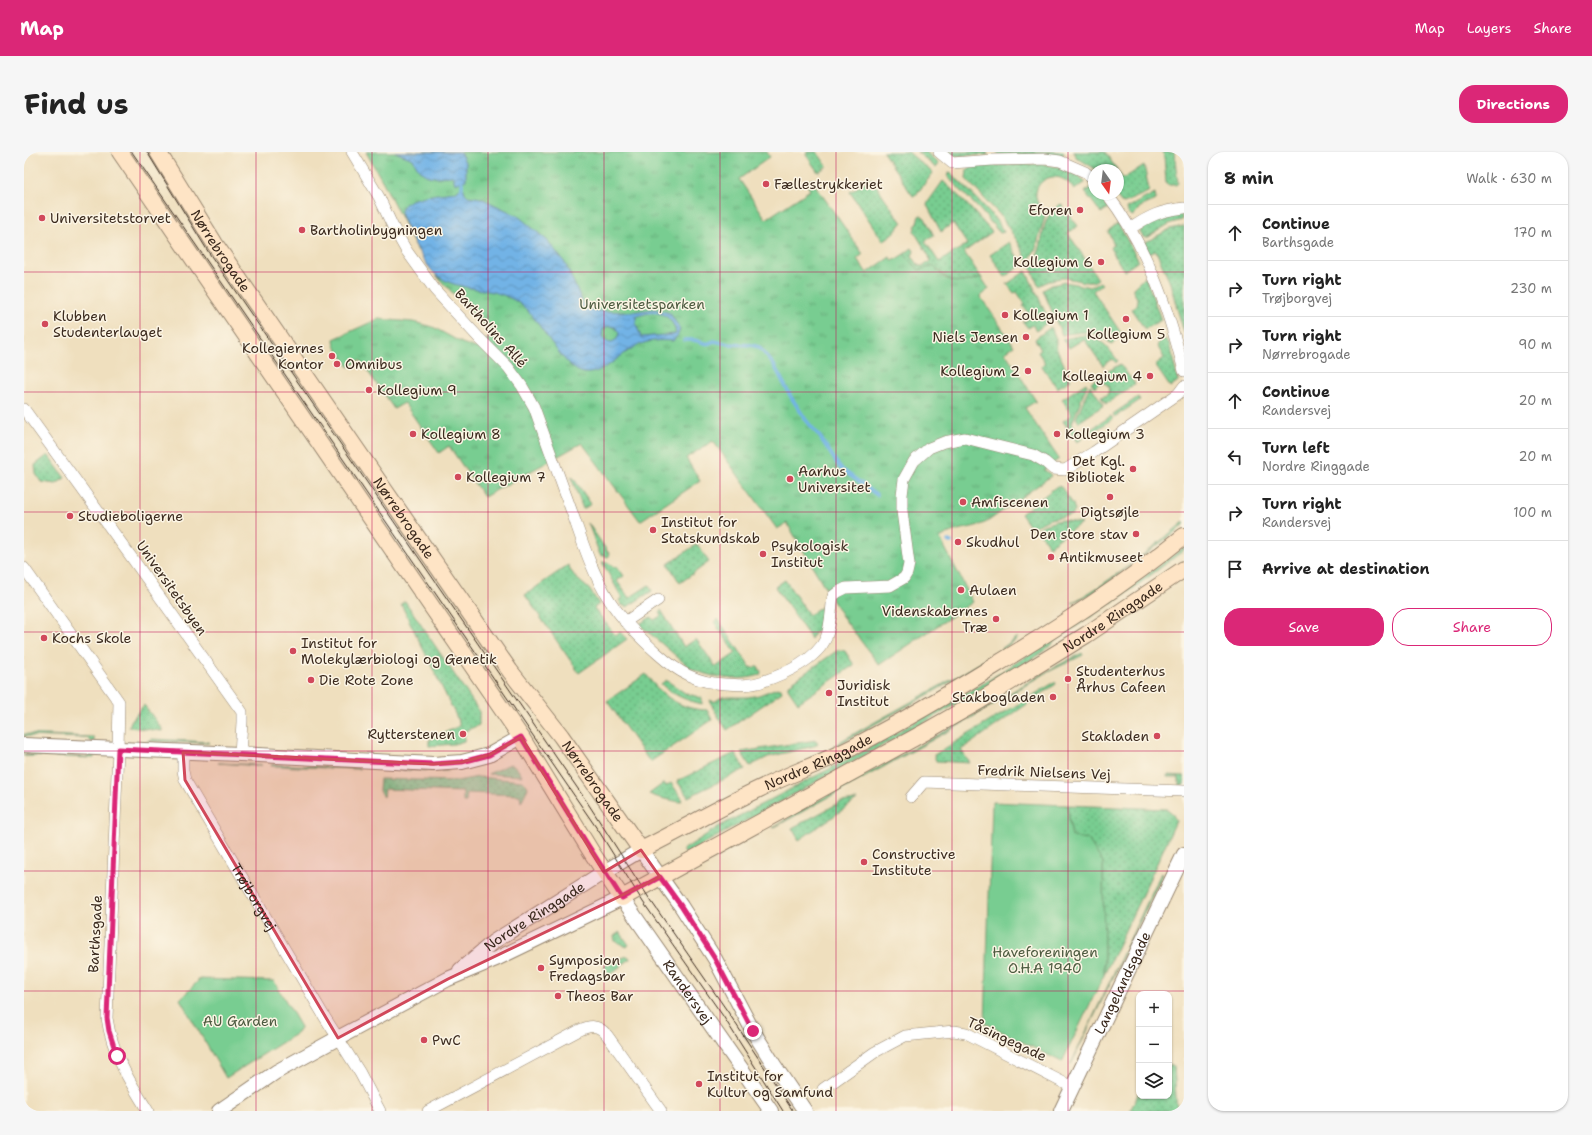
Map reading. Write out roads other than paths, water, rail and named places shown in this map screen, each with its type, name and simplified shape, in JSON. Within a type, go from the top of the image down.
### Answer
[{"type":"main road","name":"Nørrebrogade","points":[[120,152],[521,737],[604,872]]},
{"type":"main road","name":"Nørrebrogade","points":[[158,152],[215,244],[396,508],[510,671],[561,736],[641,850]]},
{"type":"main road","name":"Nordre Ringgade","points":[[641,850],[760,788],[819,764],[856,746],[919,710],[1096,602],[1142,569],[1184,536]]},
{"type":"main road","name":"Nordre Ringgade","points":[[622,898],[981,700],[1086,635],[1184,569]]},
{"type":"main road","name":"Randersvej","points":[[604,872],[622,898]]},
{"type":"street","name":"Bartholins Allé","points":[[352,152],[379,197],[406,250],[435,290],[508,367],[522,386],[534,407],[596,575],[609,600],[625,622],[646,644],[672,667],[698,681],[718,684],[743,685],[756,684],[777,677],[813,655],[822,646],[827,636],[833,596],[838,592],[846,588],[890,586],[898,582],[908,573],[909,564],[902,511],[904,480],[914,461],[929,448],[944,442],[965,438],[1033,455],[1053,469],[1065,470],[1094,452],[1181,390]]},
{"type":"street","points":[[938,152],[952,163],[993,160],[1045,159],[1060,161],[1088,174]]},
{"type":"street","points":[[1111,200],[1131,228],[1160,290],[1176,339],[1184,371]]},
{"type":"street","points":[[1131,228],[1164,210],[1184,208]]},
{"type":"street","name":"Universitetsbyen","points":[[24,409],[242,712],[240,754]]},
{"type":"street","name":"Barthsgade","points":[[24,568],[119,702],[107,1018],[112,1043],[122,1069],[148,1111]]},
{"type":"street","points":[[625,622],[658,600]]},
{"type":"street","points":[[24,745],[433,764],[462,762],[489,755],[521,737]]},
{"type":"street","name":"Trøjborgvej","points":[[183,752],[183,771],[185,780],[320,1009],[360,1073],[380,1111]]},
{"type":"street","name":"Fredrik Nielsens Vej","points":[[911,797],[924,782],[1184,790]]},
{"type":"street","name":"Nordre Ringgade","points":[[448,979],[493,942],[641,850]]},
{"type":"street","name":"Nørrebrogade","points":[[641,850],[660,877]]},
{"type":"street","name":"Langelandsgade","points":[[1061,1111],[1181,870],[1184,854]]},
{"type":"street","points":[[660,877],[681,906],[715,959],[753,1031],[805,1111]]},
{"type":"street","name":"Nordre Ringgade","points":[[219,1111],[276,1072],[448,979],[498,958],[622,898]]},
{"type":"street","name":"Randersvej","points":[[622,898],[771,1111]]},
{"type":"street","points":[[428,1111],[578,1030],[596,1026],[603,1029],[607,1034],[661,1111]]},
{"type":"street","name":"Tåsingegade","points":[[823,1089],[875,1052],[905,1036],[954,1031],[966,1033],[1072,1087]]},
{"type":"water","points":[[395,152],[460,152],[466,164],[466,180],[455,184],[453,176],[429,176],[421,171],[413,159]]},
{"type":"water","points":[[460,188],[464,189],[468,196],[481,198],[518,216],[548,241],[565,263],[584,305],[592,310],[600,311],[632,312],[654,309],[670,313],[680,329],[678,335],[673,341],[653,341],[644,343],[629,350],[611,364],[598,371],[584,373],[576,370],[560,354],[524,307],[503,295],[459,286],[449,282],[439,277],[428,266],[413,241],[402,218],[402,208],[407,203],[420,197],[457,192]],"holes":[[[649,313],[659,313],[667,317],[673,324],[676,334],[641,337],[636,324],[637,316]],[[609,326],[615,327],[619,333],[617,339],[612,342],[605,341],[602,336],[603,329]]]},
{"type":"waterway","points":[[462,182],[462,188]]},
{"type":"waterway","points":[[684,340],[694,340],[707,343],[714,341],[759,347],[774,365],[791,397],[840,468],[877,495]]},
{"type":"tram line","points":[[132,152],[600,833],[643,902],[723,1016],[783,1111]]},
{"type":"tram line","points":[[147,152],[209,253],[587,802],[649,898],[728,1012],[793,1111]]},
{"type":"place","name":"Fællestrykkeriet","points":[[766,184]]},
{"type":"place","name":"Eforen","points":[[1080,210]]},
{"type":"place","name":"Universitetstorvet","points":[[42,218]]},
{"type":"place","name":"Bartholinbygningen","points":[[302,230]]},
{"type":"place","name":"Kollegium 6","points":[[1101,262]]},
{"type":"place","name":"Kollegium 1","points":[[1005,315]]},
{"type":"place","name":"Kollegium 5","points":[[1126,319]]},
{"type":"place","name":"Klubben Studenterlauget","points":[[45,324]]},
{"type":"place","name":"Niels Jensen","points":[[1026,337]]},
{"type":"place","name":"Kollegiernes Kontor","points":[[332,356]]},
{"type":"place","name":"Omnibus","points":[[337,364]]},
{"type":"place","name":"Kollegium 2","points":[[1028,371]]},
{"type":"place","name":"Kollegium 4","points":[[1150,376]]},
{"type":"place","name":"Kollegium 9","points":[[369,390]]},
{"type":"place","name":"Kollegium 8","points":[[413,434]]},
{"type":"place","name":"Kollegium 3","points":[[1057,434]]},
{"type":"place","name":"Det Kgl. Bibliotek","points":[[1133,469]]},
{"type":"place","name":"Kollegium 7","points":[[458,477]]},
{"type":"place","name":"Aarhus Universitet","points":[[790,479]]},
{"type":"place","name":"Digtsøjle","points":[[1110,497]]},
{"type":"place","name":"Amfiscenen","points":[[963,502]]},
{"type":"place","name":"Studieboligerne","points":[[70,516]]},
{"type":"place","name":"Institut for Statskundskab","points":[[653,530]]},
{"type":"place","name":"Den store stav","points":[[1136,534]]},
{"type":"place","name":"Skudhul","points":[[958,542]]},
{"type":"place","name":"Psykologisk Institut","points":[[763,554]]},
{"type":"place","name":"Antikmuseet","points":[[1051,557]]},
{"type":"place","name":"Aulaen","points":[[961,590]]},
{"type":"place","name":"Videnskabernes Træ","points":[[996,619]]},
{"type":"place","name":"Kochs Skole","points":[[44,638]]},
{"type":"place","name":"Institut for Molekylærbiologi og Genetik","points":[[293,651]]},
{"type":"place","name":"Studenterhus Århus Cafeen","points":[[1068,679]]},
{"type":"place","name":"Die Rote Zone","points":[[311,680]]},
{"type":"place","name":"Juridisk Institut","points":[[829,693]]},
{"type":"place","name":"Stakbogladen","points":[[1053,697]]},
{"type":"place","name":"Rytterstenen","points":[[463,734]]},
{"type":"place","name":"Stakladen","points":[[1157,736]]},
{"type":"place","name":"Constructive Institute","points":[[864,862]]},
{"type":"place","name":"Symposion Fredagsbar","points":[[541,968]]},
{"type":"place","name":"Theos Bar","points":[[558,996]]},
{"type":"place","name":"PwC","points":[[424,1040]]},
{"type":"place","name":"Institut for Kultur og Samfund","points":[[699,1084]]},
{"type":"park label","name":"Universitetsparken","points":[[642,304]]},
{"type":"park label","name":"Haveforeningen O.H.A 1940","points":[[1045,960]]},
{"type":"park label","name":"AU Garden","points":[[240,1021]]}]
